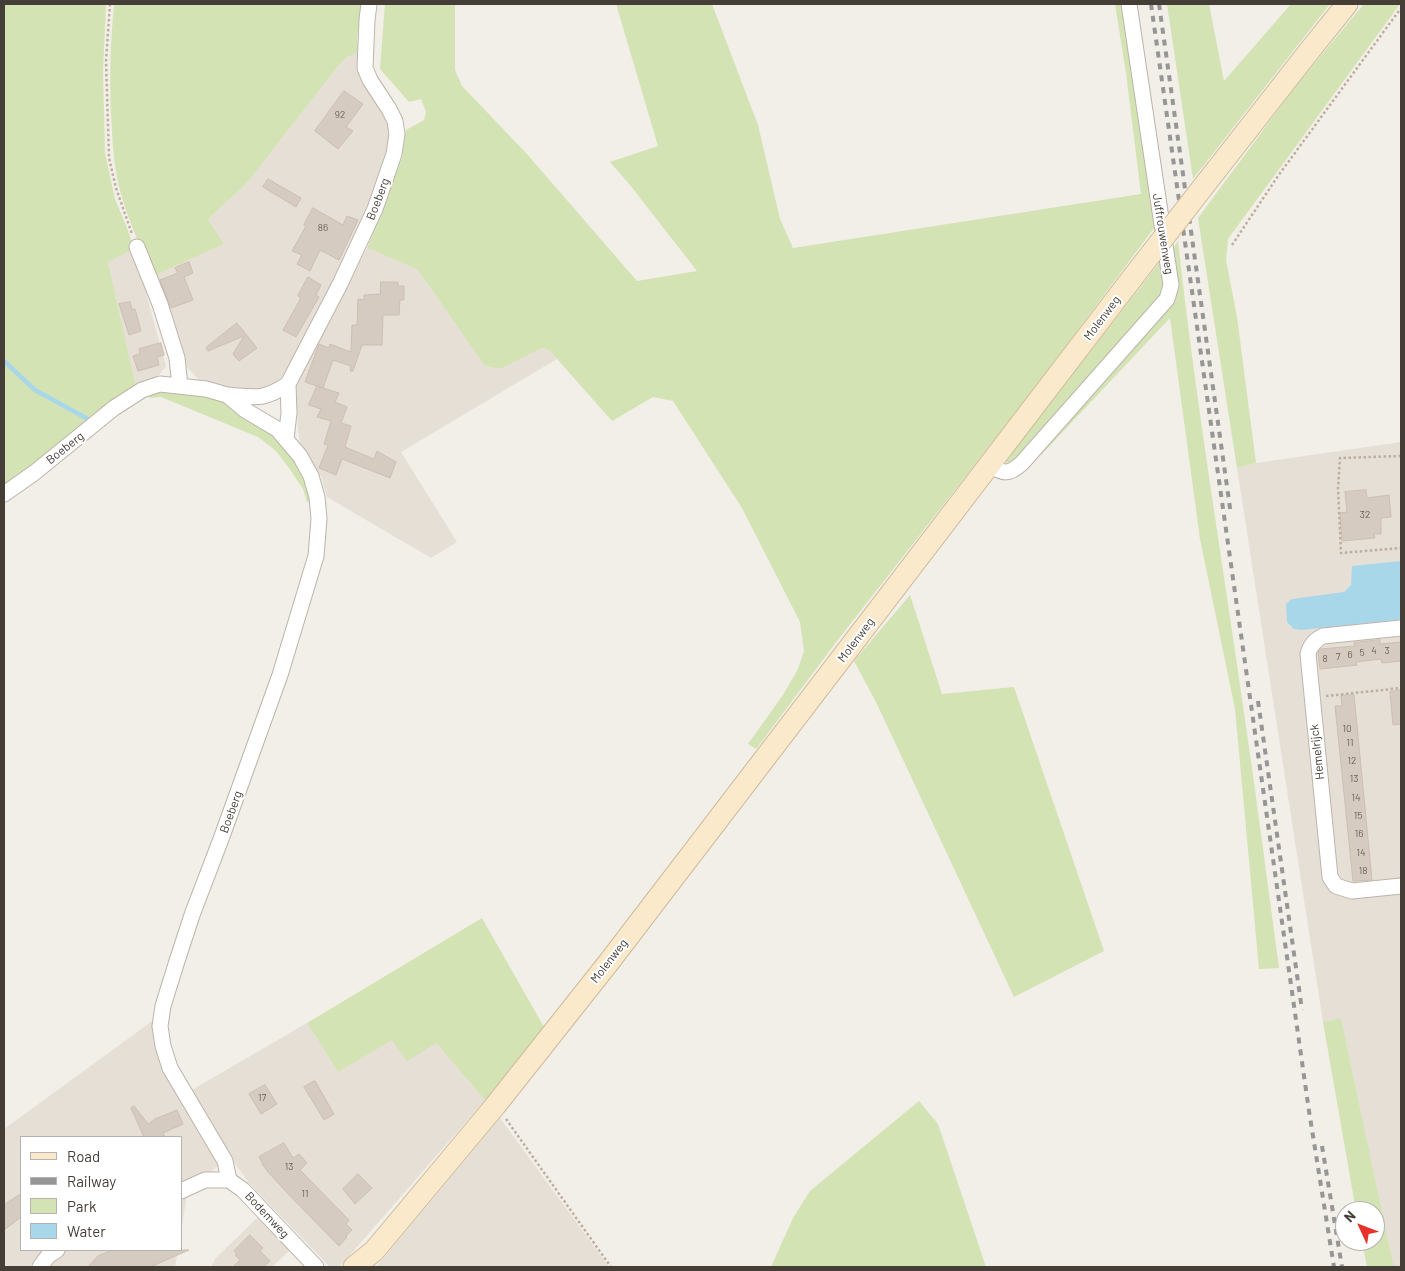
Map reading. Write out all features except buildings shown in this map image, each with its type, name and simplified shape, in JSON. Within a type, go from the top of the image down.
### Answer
[{"type":"main road","name":"Molenweg","points":[[354,1267],[368,1259],[495,1106],[609,962],[1133,277],[1347,4]]},
{"type":"street","name":"Boeberg","points":[[4,494],[40,468],[114,408],[142,390],[160,384],[206,389],[227,395],[258,398],[273,394],[288,384],[340,284],[375,209],[394,154],[397,134],[395,121],[370,80],[365,68],[369,4]]},
{"type":"street","name":"Juffrouwenweg","points":[[989,466],[1004,472],[1013,470],[1022,463],[1167,299],[1171,285],[1129,4]]},
{"type":"street","points":[[137,247],[160,304],[177,358],[180,386]]},
{"type":"street","name":"Boeberg","points":[[286,438],[289,412],[288,384]]},
{"type":"street","name":"Boeberg","points":[[227,395],[245,410],[277,429],[300,456],[311,476],[318,497],[319,519],[316,556],[280,675],[186,934],[168,989],[160,1026],[163,1046],[170,1068],[225,1161],[229,1180]]},
{"type":"street","name":"Hemelrijck","points":[[1401,628],[1323,636],[1314,641],[1308,654],[1330,877],[1336,886],[1352,891],[1401,886]]},
{"type":"street","points":[[182,1191],[205,1180],[229,1180]]},
{"type":"street","name":"Bodemweg","points":[[229,1180],[243,1190],[316,1267]]},
{"type":"street","points":[[40,1267],[48,1256],[56,1251]]},
{"type":"path","points":[[110,4],[106,61],[109,158],[116,188],[137,247]]},
{"type":"path","points":[[1232,245],[1278,176],[1401,8]]},
{"type":"path","points":[[1401,456],[1340,458],[1338,489],[1341,553],[1401,548]]},
{"type":"path","points":[[1312,697],[1401,688]]},
{"type":"path","points":[[495,1106],[502,1112],[611,1267]]},
{"type":"shaded area","points":[[358,53],[366,79],[390,127],[390,145],[382,180],[318,312],[285,373],[276,383],[268,388],[253,390],[202,383],[184,364],[153,276],[224,244],[208,219],[247,183],[338,66],[347,57]]},
{"type":"shaded area","points":[[367,248],[417,269],[485,366],[500,369],[542,348],[550,351],[557,359],[401,452],[457,542],[431,558],[327,497],[321,476],[303,454],[300,443],[296,383]]},
{"type":"shaded area","points":[[134,249],[166,366],[159,375],[136,387],[108,262]]},
{"type":"shaded area","points":[[1401,442],[1401,623],[1313,637],[1327,881],[1401,890],[1401,1267],[1394,1267],[1385,1225],[1385,1201],[1380,1201],[1341,1018],[1323,1022],[1237,468],[1256,463]]},
{"type":"shaded area","points":[[1401,633],[1401,881],[1352,886],[1337,880],[1312,657],[1321,642]]},
{"type":"shaded area","points":[[155,1019],[220,1164],[212,1171],[182,1183],[182,1136],[20,1136],[20,1251],[45,1251],[30,1267],[4,1267],[4,1129]]},
{"type":"shaded area","points":[[307,1023],[338,1072],[392,1039],[436,1043],[485,1100],[338,1267],[330,1267],[249,1183],[226,1151],[190,1091]]},
{"type":"shaded area","points":[[500,1118],[609,1267],[376,1267]]},
{"type":"shaded area","points":[[187,1195],[182,1224],[182,1197]]},
{"type":"shaded area","points":[[258,1217],[291,1249],[272,1267],[211,1267],[216,1258]]},
{"type":"shaded area","points":[[65,1251],[178,1251],[175,1267],[48,1267]]},
{"type":"green space","points":[[4,4],[106,4],[103,72],[105,153],[115,199],[134,249],[108,262],[136,387],[4,487]]},
{"type":"green space","points":[[114,4],[361,4],[357,37],[358,53],[347,57],[338,66],[247,183],[208,219],[224,244],[153,276],[124,205],[115,162],[110,83]]},
{"type":"green space","points":[[385,4],[455,4],[455,70],[462,86],[526,153],[637,281],[697,271],[610,162],[658,146],[616,4],[712,4],[758,125],[780,219],[793,248],[1141,194],[1126,73],[1115,4],[1125,4],[1154,228],[1033,390],[837,641],[756,749],[748,744],[783,695],[798,669],[804,651],[800,622],[742,508],[673,401],[653,397],[612,421],[550,351],[542,348],[500,369],[485,366],[417,269],[367,248],[402,158],[406,130],[424,120],[426,112],[421,99],[409,102],[380,69]]},
{"type":"green space","points":[[1167,4],[1209,4],[1224,81],[1291,4],[1330,4],[1193,179]]},
{"type":"green space","points":[[1364,4],[1400,4],[1228,239],[1226,260],[1237,317],[1256,463],[1237,468],[1198,218],[1298,83]]},
{"type":"green space","points":[[1178,241],[1200,416],[1248,739],[1279,968],[1259,969],[1235,709],[1200,539],[1170,318],[1041,455],[1037,451],[1166,308],[1172,250]]},
{"type":"green space","points":[[1160,262],[1165,278],[1164,293],[1017,460],[1011,464],[1006,462],[1006,459]]},
{"type":"green space","points":[[175,390],[219,399],[266,429],[277,438],[304,473],[312,501],[307,502],[303,489],[276,451],[258,437],[161,397],[149,398],[148,392]]},
{"type":"green space","points":[[910,595],[942,694],[1014,687],[1104,951],[1014,997],[877,704],[854,661]]},
{"type":"green space","points":[[482,918],[544,1027],[485,1100],[436,1043],[407,1061],[392,1040],[338,1072],[307,1023]]},
{"type":"green space","points":[[1341,1018],[1380,1201],[1354,1201],[1323,1022]]},
{"type":"green space","points":[[919,1101],[938,1124],[986,1267],[771,1267],[793,1218],[810,1191]]},
{"type":"green space","points":[[1385,1225],[1394,1267],[1367,1267],[1364,1251],[1385,1251]]},
{"type":"water","points":[[1401,561],[1401,619],[1301,630],[1294,629],[1287,622],[1286,604],[1292,599],[1344,592],[1351,585],[1352,566]]},
{"type":"waterway","points":[[4,361],[35,390],[88,419]]},
{"type":"railway","points":[[1151,4],[1309,1111],[1334,1267]]},
{"type":"railway","points":[[1159,4],[1231,515]]},
{"type":"railway","points":[[1258,701],[1302,1010]]},
{"type":"railway","points":[[1322,1146],[1342,1267]]}]
